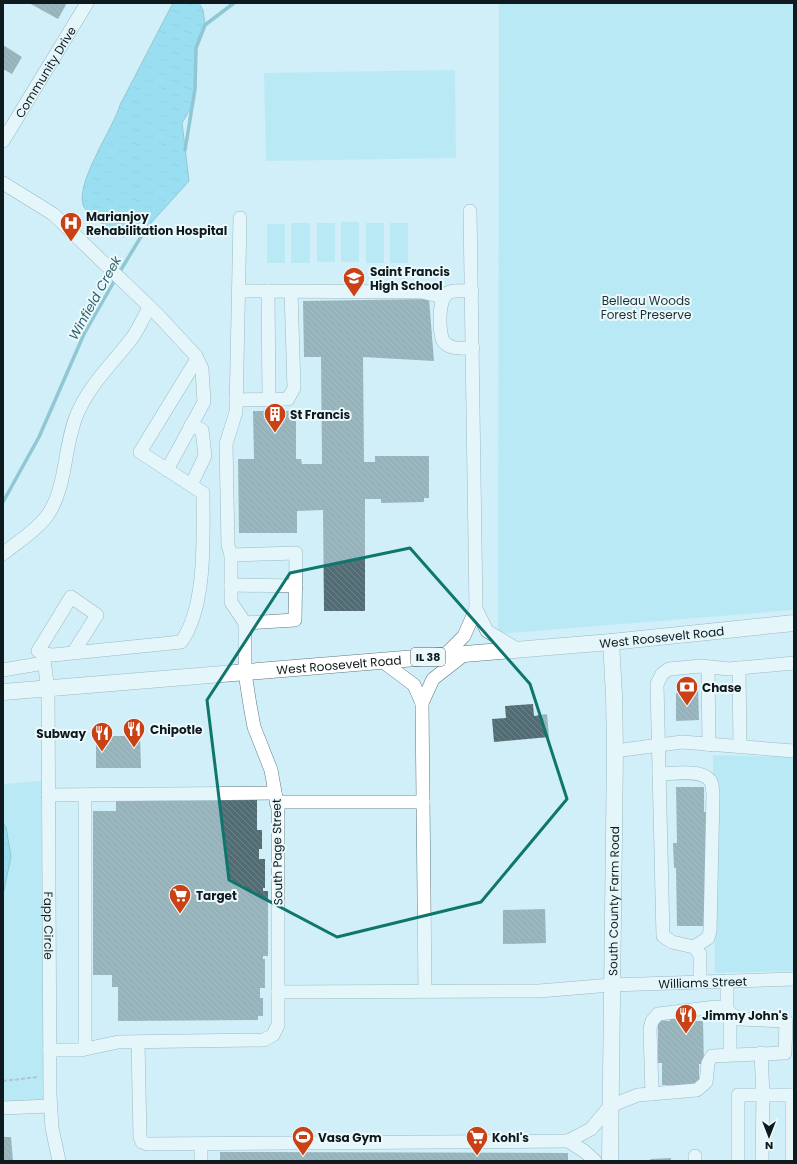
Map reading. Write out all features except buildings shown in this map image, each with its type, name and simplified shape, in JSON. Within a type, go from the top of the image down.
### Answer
[{"type":"main road","name":"West Roosevelt Road","points":[[3,692],[611,642],[794,623]]},
{"type":"main road","name":"South County Farm Road","points":[[610,1161],[615,751],[611,642]]},
{"type":"street","name":"Community Drive","points":[[3,141],[87,3]]},
{"type":"street","points":[[3,183],[53,214],[150,307],[197,359],[202,369],[204,380],[204,402],[167,470]]},
{"type":"street","points":[[444,656],[464,636],[476,609],[470,211]]},
{"type":"street","points":[[231,555],[296,553],[295,620],[245,623],[231,602],[231,555],[228,545],[226,444],[236,412],[240,218]]},
{"type":"street","points":[[239,291],[422,292],[443,297]]},
{"type":"street","points":[[268,291],[269,399]]},
{"type":"street","points":[[236,400],[288,399],[294,388],[291,291]]},
{"type":"street","points":[[472,291],[450,292],[443,297],[441,306],[443,340],[449,347],[473,348]]},
{"type":"street","points":[[3,554],[35,529],[50,510],[61,482],[72,425],[85,398],[94,383],[132,338],[150,307]]},
{"type":"street","points":[[3,670],[43,659],[73,653],[181,642],[185,636],[194,612],[201,581],[204,558],[203,492],[140,452],[197,359]]},
{"type":"street","points":[[191,485],[205,456],[202,430],[192,425]]},
{"type":"street","points":[[231,585],[296,586]]},
{"type":"street","name":"Fapp Circle","points":[[59,1161],[52,1128],[50,1106],[48,689],[43,659],[38,651],[71,597],[97,615],[73,653]]},
{"type":"street","points":[[476,609],[487,631],[517,649]]},
{"type":"street","name":"South Page Street","points":[[138,1042],[258,1040],[269,1038],[273,1035],[278,1025],[278,809],[271,770],[254,727],[245,672],[245,623]]},
{"type":"street","points":[[422,703],[433,678],[465,654]]},
{"type":"street","points":[[382,661],[414,685],[422,703],[425,992]]},
{"type":"street","points":[[700,982],[700,954],[694,947],[672,942],[663,936],[657,684],[662,674],[669,669],[701,666],[739,668],[794,663]]},
{"type":"street","points":[[708,667],[709,745]]},
{"type":"street","points":[[739,668],[740,747]]},
{"type":"street","points":[[615,751],[682,742],[794,751]]},
{"type":"street","points":[[659,774],[704,774],[711,782],[713,794],[710,931],[708,938],[694,947]]},
{"type":"street","points":[[48,795],[276,798],[423,802]]},
{"type":"street","points":[[85,795],[85,1049]]},
{"type":"street","name":"Williams Street","points":[[278,992],[539,991],[611,985],[794,979]]},
{"type":"street","points":[[727,981],[730,1054]]},
{"type":"street","points":[[50,1050],[85,1049],[118,1042],[138,1042],[141,1139],[147,1144],[568,1141],[590,1129],[610,1106],[638,1095],[652,1094],[697,1090],[706,1082],[708,1063],[712,1056],[730,1054],[785,1053],[786,1021],[739,1019],[728,1011],[716,1007],[658,1014],[652,1021],[650,1028],[652,1094]]},
{"type":"street","points":[[761,1053],[763,1094],[762,1161]]},
{"type":"street","points":[[738,1161],[738,1094],[793,1095],[792,1161]]},
{"type":"street","points":[[3,1108],[50,1106]]},
{"type":"street","points":[[568,1141],[584,1151],[595,1161]]},
{"type":"street","points":[[201,1144],[201,1161]]},
{"type":"path","points":[[3,1081],[50,1076]]},
{"type":"highlighted area","points":[[410,548],[530,684],[567,799],[481,902],[337,937],[229,880],[207,700],[290,573]]},
{"type":"green space","name":"Belleau Woods Forest Preserve","points":[[499,3],[794,3],[794,610],[498,634]]},
{"type":"green space","points":[[455,70],[456,158],[266,161],[264,73]]},
{"type":"green space","points":[[341,222],[359,222],[359,262],[341,262]]},
{"type":"green space","points":[[291,223],[310,223],[310,263],[291,263]]},
{"type":"green space","points":[[317,223],[335,223],[335,262],[317,262]]},
{"type":"green space","points":[[366,223],[384,223],[384,263],[366,263]]},
{"type":"green space","points":[[390,223],[408,223],[408,263],[390,263]]},
{"type":"green space","points":[[267,224],[285,224],[285,263],[267,263]]},
{"type":"green space","points":[[713,755],[794,757],[794,971],[715,973]]},
{"type":"green space","points":[[41,781],[44,1101],[3,1103],[3,784]]},
{"type":"water","points":[[173,3],[199,3],[203,10],[205,25],[196,49],[193,104],[182,123],[189,181],[142,233],[123,237],[102,224],[84,207],[82,197],[84,185],[120,105]]},
{"type":"water","points":[[3,823],[6,827],[11,857],[3,895]]},
{"type":"waterway","name":"Winfield Creek","points":[[185,150],[195,89],[196,48],[205,25],[234,3]]},
{"type":"waterway","name":"Winfield Creek","points":[[119,273],[145,230]]},
{"type":"waterway","name":"Winfield Creek","points":[[3,502],[39,437],[84,334],[116,278]]},
{"type":"place","name":"Marianjoy Rehabilitation Hospital","points":[[71,242]]},
{"type":"place","name":"Saint Francis High School","points":[[354,298]]},
{"type":"place","name":"St Francis","points":[[275,434]]},
{"type":"place","name":"Chase","points":[[687,706]]},
{"type":"place","name":"Chipotle","points":[[134,748]]},
{"type":"place","name":"Subway","points":[[102,752]]},
{"type":"place","name":"Target","points":[[180,914]]},
{"type":"place","name":"Jimmy John's","points":[[686,1034]]},
{"type":"place","name":"Vasa Gym","points":[[303,1156]]},
{"type":"place","name":"Kohl's","points":[[477,1156]]}]
